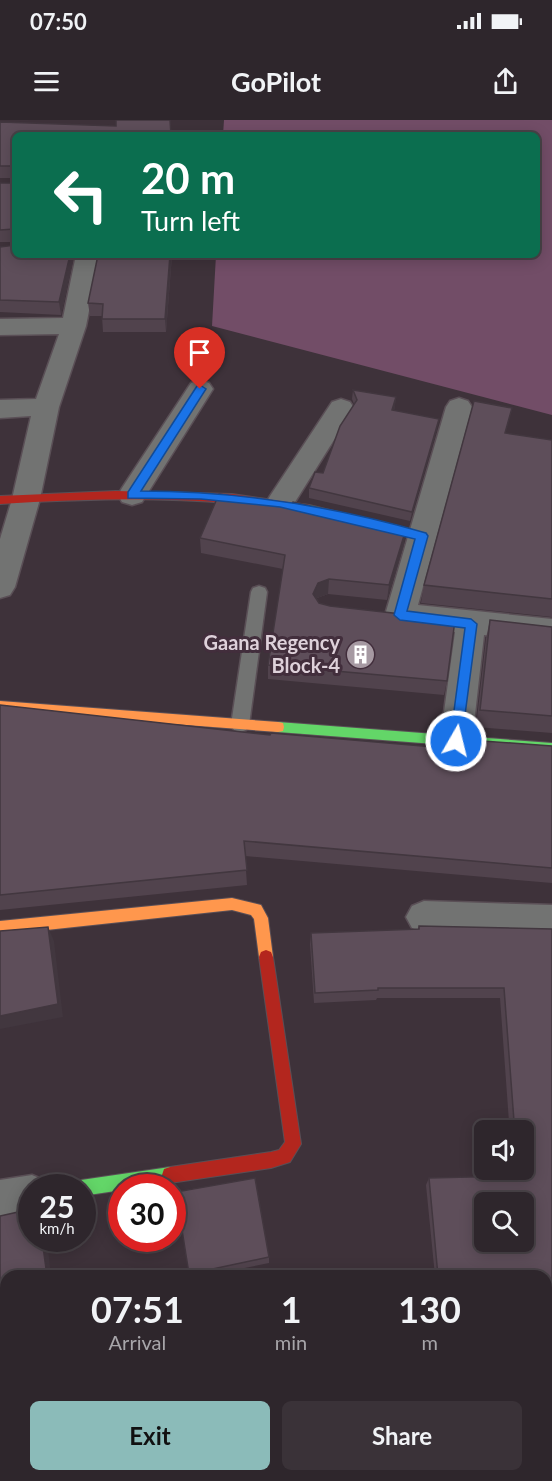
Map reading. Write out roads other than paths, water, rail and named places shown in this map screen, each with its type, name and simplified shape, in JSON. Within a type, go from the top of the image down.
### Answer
[{"type":"street","points":[[0,587],[26,499],[46,406],[74,327],[87,258]]},
{"type":"street","points":[[0,327],[74,327]]},
{"type":"street","points":[[132,495],[200,389]]},
{"type":"street","points":[[0,409],[46,406]]},
{"type":"street","points":[[459,407],[422,536],[388,614],[552,631]]},
{"type":"street","points":[[280,503],[340,408]]},
{"type":"street","points":[[0,500],[201,495],[280,503],[422,536]]},
{"type":"street","points":[[456,741],[471,624]]},
{"type":"street","points":[[0,706],[552,748]]},
{"type":"street","points":[[0,928],[232,904],[256,910],[261,918],[293,1144],[290,1151],[271,1161],[96,1186]]},
{"type":"street","points":[[424,917],[552,921]]},
{"type":"street","points":[[0,1200],[18,1197]]},
{"type":"lane","points":[[240,724],[259,592]]},
{"type":"place","name":"Gaana Regency Block-4","points":[[361,654]]}]
